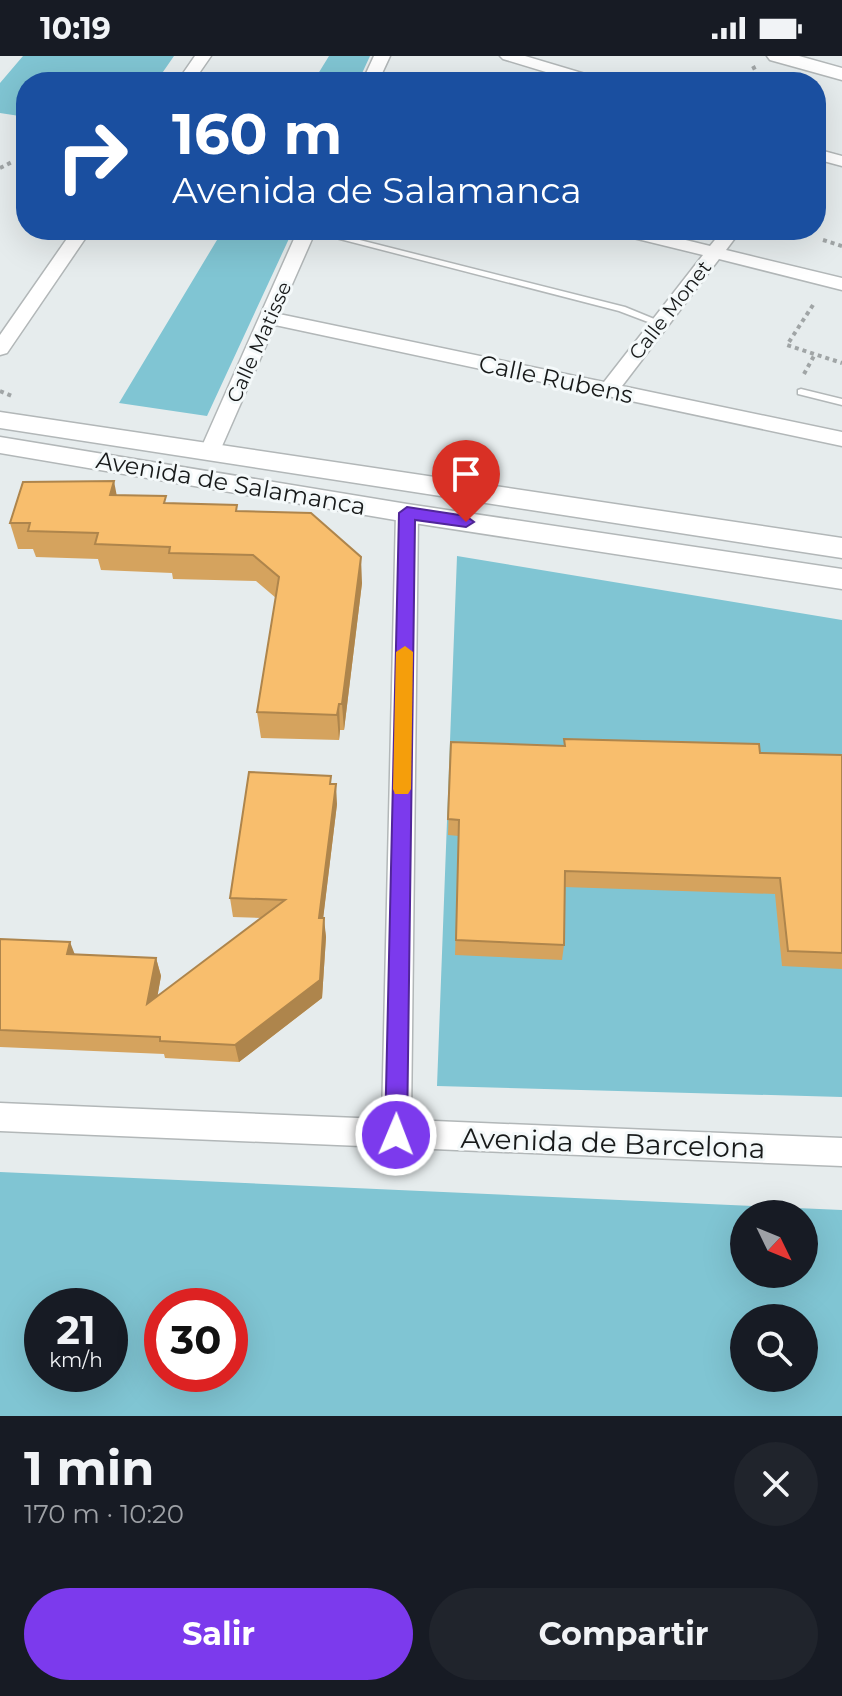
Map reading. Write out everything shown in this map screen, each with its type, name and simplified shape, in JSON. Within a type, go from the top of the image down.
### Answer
[{"type":"street","points":[[508,56],[562,72]]},
{"type":"street","points":[[777,56],[842,74]]},
{"type":"street","points":[[0,349],[75,240]]},
{"type":"street","name":"Calle Matisse","points":[[209,453],[304,240]]},
{"type":"street","points":[[665,240],[842,284]]},
{"type":"street","name":"Calle Monet","points":[[608,391],[724,240]]},
{"type":"street","name":"Calle Rubens","points":[[270,318],[842,439]]},
{"type":"street","name":"Avenida de Salamanca","points":[[0,420],[842,548]]},
{"type":"street","name":"Avenida de Salamanca","points":[[0,445],[407,513],[842,579]]},
{"type":"street","points":[[396,1135],[407,513]]},
{"type":"street","name":"Avenida de Barcelona","points":[[0,1117],[842,1152]]},
{"type":"lane","points":[[348,240],[622,309],[659,323]]},
{"type":"lane","points":[[801,392],[842,402]]},
{"type":"path","points":[[0,168],[14,161]]},
{"type":"path","points":[[823,240],[842,246]]},
{"type":"path","points":[[813,305],[787,345],[842,363]]},
{"type":"shaded area","points":[[23,56],[174,56],[163,72],[16,72],[16,115],[0,113],[0,83]]},
{"type":"shaded area","points":[[329,56],[370,56],[363,72],[319,72]]},
{"type":"shaded area","points":[[217,240],[288,240],[207,416],[119,403]]},
{"type":"shaded area","points":[[457,556],[842,620],[842,1097],[437,1086]]},
{"type":"shaded area","points":[[0,1172],[730,1205],[730,1288],[818,1288],[818,1209],[842,1210],[842,1416],[0,1416]]},
{"type":"building","points":[[114,481],[110,495],[166,496],[164,503],[237,505],[236,511],[311,513],[361,557],[342,704],[339,704],[337,715],[257,712],[279,577],[253,555],[169,553],[170,547],[95,544],[98,533],[28,531],[30,523],[10,523],[23,482]]},
{"type":"building","points":[[564,739],[759,744],[760,753],[842,755],[842,953],[788,951],[780,878],[565,871],[564,945],[456,940],[459,820],[448,819],[451,742],[565,746]]},
{"type":"building","points":[[249,772],[331,776],[330,784],[336,784],[319,918],[324,918],[320,980],[235,1045],[160,1041],[160,1037],[0,1030],[0,939],[70,942],[67,954],[156,958],[147,1004],[285,900],[230,898]]},
{"type":"slow traffic","points":[[402,789],[405,652]]},
{"type":"route","points":[[396,1135],[407,513],[466,522]]}]
